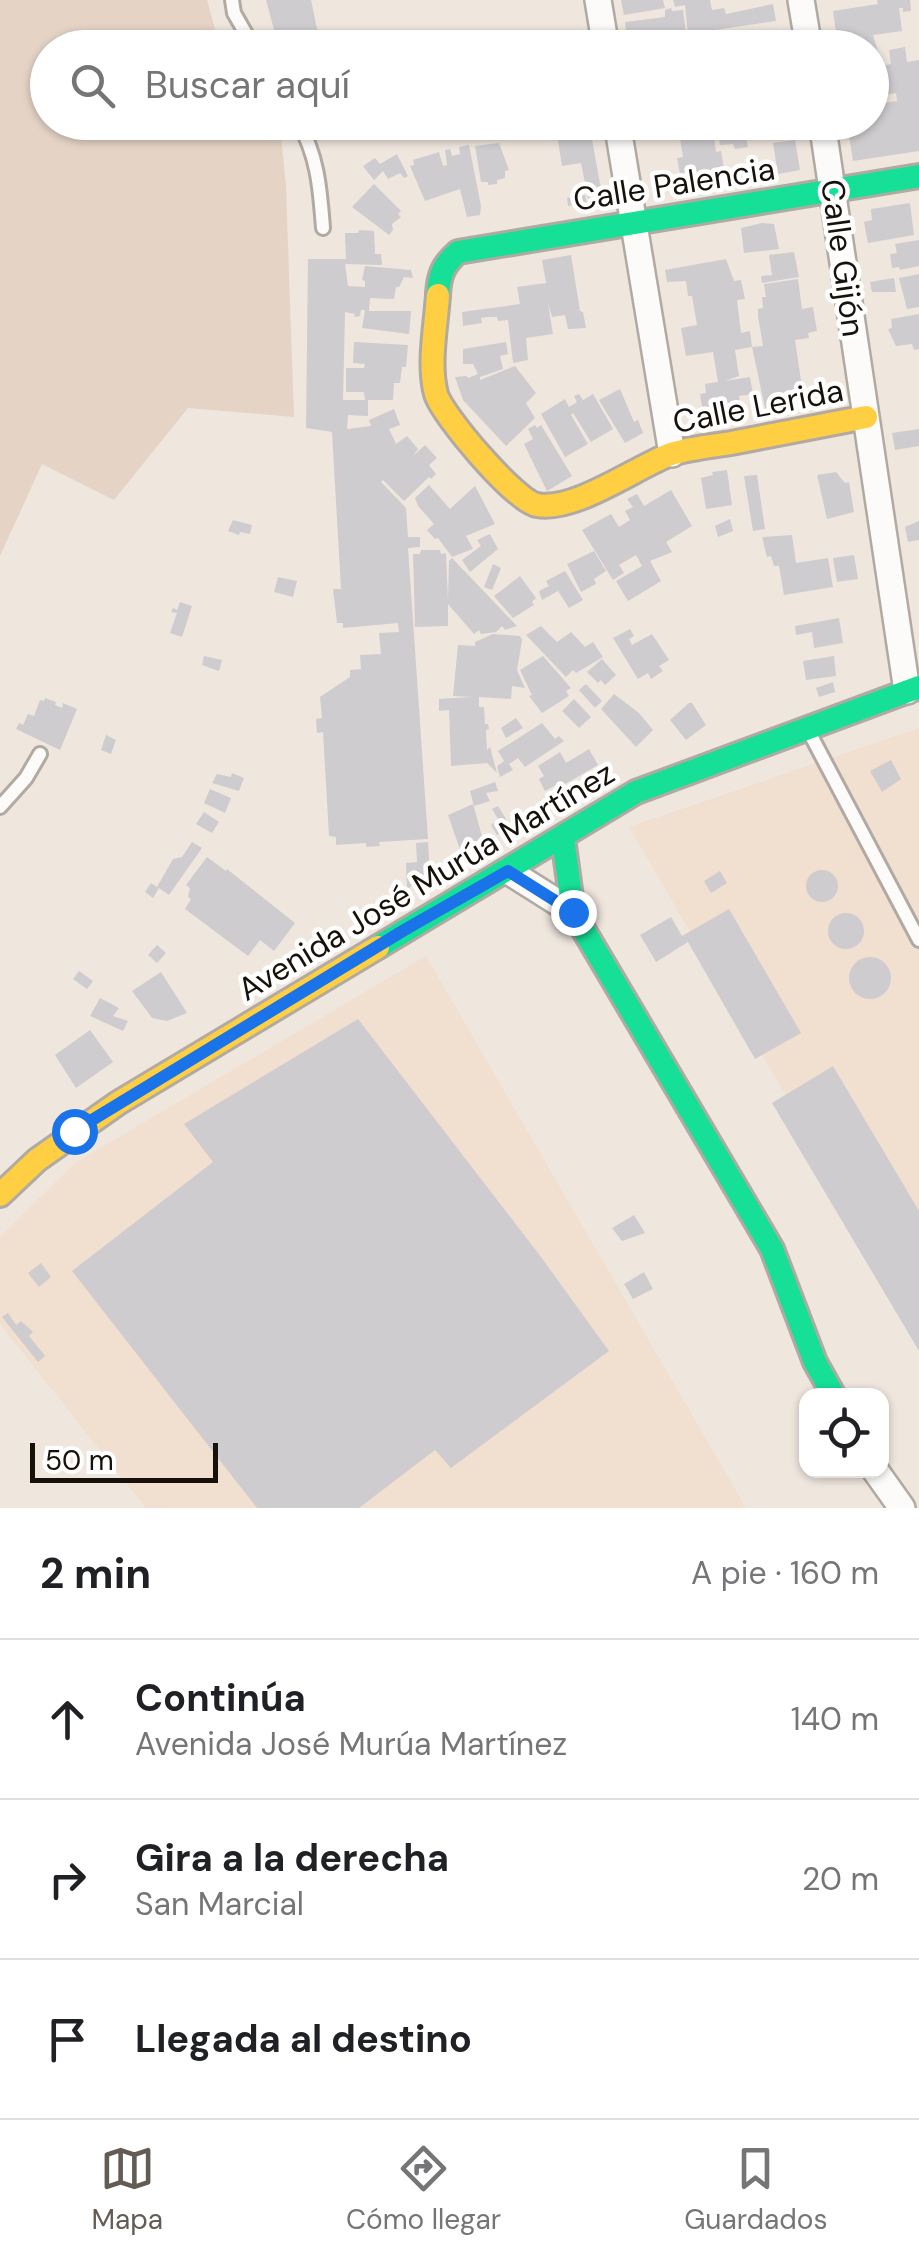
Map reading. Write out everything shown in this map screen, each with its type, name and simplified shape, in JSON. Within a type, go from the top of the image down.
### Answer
[{"type":"street","points":[[598,0],[603,30]]},
{"type":"street","points":[[801,0],[806,30]]},
{"type":"street","points":[[620,140],[672,454]]},
{"type":"street","name":"Calle Gijón","points":[[825,140],[866,417],[913,689]]},
{"type":"street","name":"Calle Palencia","points":[[444,264],[458,252],[919,176]]},
{"type":"street","name":"Calle Lerida","points":[[444,264],[435,318],[433,380],[437,399],[451,420],[522,498],[537,505],[556,504],[596,491],[672,454],[866,417]]},
{"type":"street","name":"Avenida José Murúa Martínez","points":[[0,1195],[74,1131],[636,792],[913,689]]},
{"type":"street","points":[[563,838],[573,912],[766,1237],[815,1362],[830,1388]]},
{"type":"street","points":[[508,871],[573,912]]},
{"type":"street","points":[[881,1478],[902,1508]]},
{"type":"lane","points":[[232,0],[234,14],[243,30]]},
{"type":"lane","points":[[308,140],[319,176],[323,228]]},
{"type":"lane","points":[[807,728],[919,940]]},
{"type":"lane","points":[[0,807],[26,778],[40,754]]},
{"type":"shaded area","points":[[0,0],[207,0],[215,30],[30,30],[30,140],[281,140],[294,417],[188,408],[114,500],[42,464],[0,556]]},
{"type":"shaded area","points":[[919,728],[919,1323],[629,827]]},
{"type":"shaded area","points":[[426,956],[746,1508],[146,1508],[0,1324],[0,1237],[75,1163]]},
{"type":"building","points":[[266,0],[311,0],[317,30],[274,30]]},
{"type":"building","points":[[621,0],[663,0],[665,8],[624,15]]},
{"type":"building","points":[[673,0],[710,0],[712,10],[724,8],[726,14],[773,4],[776,21],[688,30],[685,5],[675,7]]},
{"type":"building","points":[[877,0],[910,0],[911,11],[899,8],[902,31],[836,30],[833,11],[878,4]]},
{"type":"building","points":[[665,10],[683,10],[686,30],[626,30],[625,22],[665,17]]},
{"type":"building","points":[[905,47],[907,62],[919,60],[919,151],[853,161],[850,140],[889,140],[889,102],[897,101],[896,93],[889,94],[889,50]]},
{"type":"building","points":[[558,140],[592,140],[603,200],[589,203],[581,163],[562,166]]},
{"type":"building","points":[[680,140],[714,140],[716,152],[721,151],[726,181],[672,190],[670,181],[681,179],[677,158],[683,157]]},
{"type":"building","points":[[719,140],[747,140],[748,147],[735,149],[733,144],[720,145]]},
{"type":"building","points":[[795,140],[800,170],[778,174],[773,143]]},
{"type":"building","points":[[499,143],[509,170],[497,184],[488,185],[481,182],[475,146]]},
{"type":"building","points":[[469,145],[481,206],[480,215],[467,217],[460,189],[425,201],[410,166],[414,165],[413,160],[439,152],[443,166],[447,165],[445,150],[450,149],[452,156],[460,154],[459,147]]},
{"type":"building","points":[[397,154],[408,176],[404,178],[400,173],[388,179],[383,171],[374,180],[363,166],[375,158],[380,164]]},
{"type":"building","points":[[374,184],[401,211],[389,235],[352,207]]},
{"type":"building","points":[[585,195],[587,203],[568,206],[567,198]]},
{"type":"building","points":[[910,203],[914,235],[868,243],[864,222],[872,220],[871,209]]},
{"type":"building","points":[[774,224],[779,249],[744,253],[741,228]]},
{"type":"building","points":[[374,231],[375,254],[381,254],[382,265],[345,264],[348,286],[365,287],[365,266],[411,270],[413,278],[404,277],[396,287],[394,299],[370,298],[369,311],[411,311],[409,334],[362,328],[365,310],[354,317],[355,314],[345,312],[343,400],[365,400],[364,392],[346,392],[346,368],[364,368],[365,364],[353,363],[354,342],[408,345],[406,367],[402,367],[400,383],[394,383],[393,400],[368,400],[368,416],[348,415],[347,429],[371,426],[369,420],[394,409],[400,425],[389,429],[396,444],[407,436],[418,449],[413,456],[425,445],[437,458],[429,465],[436,474],[404,501],[381,482],[406,508],[408,537],[420,537],[420,547],[408,548],[428,839],[379,842],[380,846],[366,847],[366,843],[336,845],[336,837],[329,836],[323,732],[317,733],[316,719],[322,718],[320,697],[350,677],[350,670],[361,669],[360,655],[381,654],[379,633],[399,632],[398,623],[343,628],[343,623],[337,623],[333,589],[341,589],[332,432],[306,428],[308,259],[346,259],[345,233]]},
{"type":"building","points":[[919,240],[919,266],[892,268],[890,254],[897,253],[895,244]]},
{"type":"building","points":[[794,252],[799,277],[762,283],[761,276],[772,275],[769,255]]},
{"type":"building","points":[[571,255],[586,328],[568,329],[565,315],[552,317],[548,303],[553,334],[526,338],[528,360],[513,363],[508,320],[487,317],[481,318],[482,323],[463,326],[462,312],[520,304],[517,287],[546,283],[542,260]]},
{"type":"building","points":[[726,259],[734,281],[741,280],[745,299],[737,300],[741,333],[750,331],[752,347],[735,350],[739,376],[725,381],[750,377],[753,394],[739,396],[742,417],[711,422],[709,411],[703,412],[700,394],[706,393],[705,384],[718,382],[713,352],[686,356],[681,328],[697,325],[692,296],[688,296],[686,281],[667,282],[665,270]]},
{"type":"building","points":[[919,274],[919,307],[907,309],[899,278]]},
{"type":"building","points":[[894,278],[896,292],[872,292],[870,282]]},
{"type":"building","points":[[798,279],[802,309],[813,307],[817,331],[808,333],[809,338],[795,340],[804,401],[765,408],[752,347],[763,346],[758,309],[763,308],[762,297],[766,297],[764,284]]},
{"type":"building","points":[[919,314],[919,349],[914,350],[912,344],[896,346],[888,329],[892,328],[891,319]]},
{"type":"building","points":[[506,342],[508,354],[500,356],[503,369],[480,380],[515,366],[536,393],[526,403],[535,418],[506,446],[463,400],[455,377],[478,374],[473,364],[463,364],[463,349]]},
{"type":"building","points":[[620,389],[643,433],[625,443],[599,400]]},
{"type":"building","points":[[579,394],[583,400],[593,394],[613,429],[591,442],[573,413],[588,444],[565,457],[541,414],[565,399],[569,407],[577,402],[574,396]]},
{"type":"building","points":[[541,425],[572,476],[547,491],[524,444],[533,439],[528,429]]},
{"type":"building","points":[[919,429],[919,446],[895,450],[892,433]]},
{"type":"building","points":[[727,470],[732,505],[706,509],[701,478]]},
{"type":"building","points":[[836,472],[845,483],[849,482],[854,512],[827,519],[817,475]]},
{"type":"building","points":[[757,475],[765,529],[753,531],[744,476]]},
{"type":"building","points":[[429,485],[450,509],[475,486],[495,524],[466,536],[473,549],[452,557],[427,530],[434,524],[415,498]]},
{"type":"building","points":[[671,490],[692,526],[666,542],[672,552],[650,561],[661,581],[628,601],[616,581],[642,566],[636,555],[619,565],[624,573],[613,580],[582,530],[611,514],[619,527],[630,520],[625,511],[633,507],[627,499],[637,494],[644,506]]},
{"type":"building","points":[[730,519],[733,531],[718,537],[715,526]]},
{"type":"building","points":[[233,520],[252,525],[250,534],[228,531]]},
{"type":"building","points":[[919,521],[919,540],[908,542],[905,527]]},
{"type":"building","points":[[490,534],[498,549],[470,572],[462,560],[481,546],[477,540]]},
{"type":"building","points":[[792,535],[796,563],[828,558],[833,587],[784,595],[779,566],[774,566],[771,556],[767,557],[762,537]]},
{"type":"building","points":[[421,550],[446,553],[448,601],[452,558],[517,626],[505,630],[502,626],[496,632],[481,634],[479,630],[474,634],[448,604],[448,626],[415,627],[413,554],[420,554]]},
{"type":"building","points":[[594,551],[606,571],[594,579],[596,584],[581,592],[567,564]]},
{"type":"building","points":[[854,555],[858,579],[837,582],[833,558]]},
{"type":"building","points":[[493,564],[501,568],[492,590],[484,587]]},
{"type":"building","points":[[565,571],[583,600],[569,608],[558,591],[542,600],[539,591],[549,586],[546,581]]},
{"type":"building","points":[[520,576],[536,598],[534,605],[513,618],[494,596]]},
{"type":"building","points":[[278,577],[297,581],[293,597],[274,592]]},
{"type":"building","points":[[180,602],[192,606],[182,637],[170,633],[177,613],[171,612],[173,608],[177,610]]},
{"type":"building","points":[[839,618],[843,643],[814,648],[812,632],[796,635],[795,626]]},
{"type":"building","points":[[541,626],[557,642],[571,632],[585,647],[593,642],[603,657],[566,677],[526,635]]},
{"type":"building","points":[[630,629],[634,636],[629,639],[632,645],[652,634],[669,660],[659,666],[663,671],[651,679],[648,673],[638,679],[613,638]]},
{"type":"building","points":[[493,634],[520,636],[517,670],[525,688],[512,686],[511,699],[479,697],[489,729],[487,750],[490,747],[497,773],[487,763],[451,766],[449,710],[439,711],[439,699],[472,697],[453,696],[458,645],[475,646],[475,642]]},
{"type":"building","points":[[204,656],[222,660],[219,671],[202,665]]},
{"type":"building","points":[[543,656],[571,688],[566,691],[569,696],[542,713],[529,696],[532,695],[520,670]]},
{"type":"building","points":[[834,656],[836,676],[806,680],[803,661]]},
{"type":"building","points":[[602,659],[616,675],[605,685],[587,672]]},
{"type":"building","points":[[833,682],[835,692],[819,697],[816,688]]},
{"type":"building","points":[[586,684],[602,701],[595,708],[579,690]]},
{"type":"building","points":[[614,694],[653,730],[636,747],[601,709]]},
{"type":"building","points":[[45,698],[62,708],[63,703],[77,709],[60,750],[16,729],[28,714],[34,716],[40,700]]},
{"type":"building","points":[[574,699],[591,717],[579,728],[562,711]]},
{"type":"building","points":[[689,703],[706,725],[686,740],[670,720]]},
{"type":"building","points":[[516,718],[523,728],[506,738],[501,728]]},
{"type":"building","points":[[542,723],[555,739],[559,736],[564,741],[525,767],[518,758],[509,764],[513,770],[500,777],[497,766],[504,761],[498,751]]},
{"type":"building","points":[[106,735],[116,740],[111,754],[101,750]]},
{"type":"building","points":[[589,749],[598,765],[560,787],[558,784],[545,791],[539,779],[544,776],[538,766],[560,752],[566,763]]},
{"type":"building","points":[[891,760],[901,779],[882,792],[870,771]]},
{"type":"building","points":[[232,773],[244,778],[239,791],[212,783],[217,774],[231,777]]},
{"type":"building","points":[[495,782],[498,791],[486,793],[490,801],[474,806],[470,791]]},
{"type":"building","points":[[210,789],[231,798],[225,813],[204,803]]},
{"type":"building","points":[[473,804],[485,847],[463,858],[448,815]]},
{"type":"building","points":[[498,806],[511,827],[497,835],[491,825],[498,819],[492,809]]},
{"type":"building","points":[[204,812],[219,822],[212,833],[196,824]]},
{"type":"building","points":[[192,842],[202,848],[169,895],[159,888],[153,898],[145,892],[151,883],[157,887],[173,859],[182,857]]},
{"type":"building","points":[[428,842],[430,876],[407,889],[406,863],[417,862],[416,843]]},
{"type":"building","points":[[207,857],[295,923],[274,951],[260,940],[248,956],[185,909],[191,899],[186,885]]},
{"type":"building","points":[[822,870],[833,875],[838,886],[833,897],[822,902],[811,897],[806,886],[811,875]]},
{"type":"building","points":[[720,871],[727,883],[711,893],[704,881]]},
{"type":"building","points":[[729,909],[801,1033],[755,1059],[688,942],[656,962],[640,935],[671,917],[682,936]]},
{"type":"building","points":[[846,913],[858,919],[864,931],[858,943],[846,949],[834,943],[828,931],[834,919]]},
{"type":"building","points":[[157,945],[166,953],[157,963],[148,955]]},
{"type":"building","points":[[870,957],[885,963],[891,978],[885,993],[870,999],[855,993],[849,978],[855,963]]},
{"type":"building","points":[[79,971],[93,981],[87,989],[73,979]]},
{"type":"building","points":[[161,972],[187,1013],[167,1021],[152,1018],[132,991]]},
{"type":"building","points":[[100,998],[119,1008],[113,1016],[128,1021],[123,1031],[90,1016]]},
{"type":"building","points":[[358,1019],[609,1351],[451,1468],[435,1450],[359,1508],[257,1508],[72,1271],[213,1162],[184,1124]]},
{"type":"building","points":[[90,1030],[113,1062],[76,1088],[55,1055]]},
{"type":"building","points":[[833,1066],[919,1211],[919,1351],[772,1103]]},
{"type":"building","points":[[634,1215],[645,1233],[622,1241],[612,1228]]},
{"type":"building","points":[[41,1263],[51,1277],[39,1287],[28,1273]]},
{"type":"building","points":[[644,1272],[653,1289],[633,1299],[624,1284]]},
{"type":"building","points":[[8,1313],[16,1325],[21,1321],[33,1332],[29,1336],[45,1356],[38,1362],[2,1317]]},
{"type":"traffic: fast","points":[[438,295],[443,271],[458,252],[919,176]]},
{"type":"traffic: fast","points":[[378,947],[636,792],[919,687]]},
{"type":"traffic: fast","points":[[563,838],[573,912],[772,1249],[815,1362],[830,1388]]},
{"type":"traffic: slow","points":[[438,295],[433,358],[436,394],[441,405],[481,456],[513,489],[537,505],[569,502],[678,452],[866,417]]},
{"type":"traffic: slow","points":[[0,1195],[37,1160],[118,1103],[378,947]]},
{"type":"route","points":[[74,1131],[508,871],[573,912]]}]
